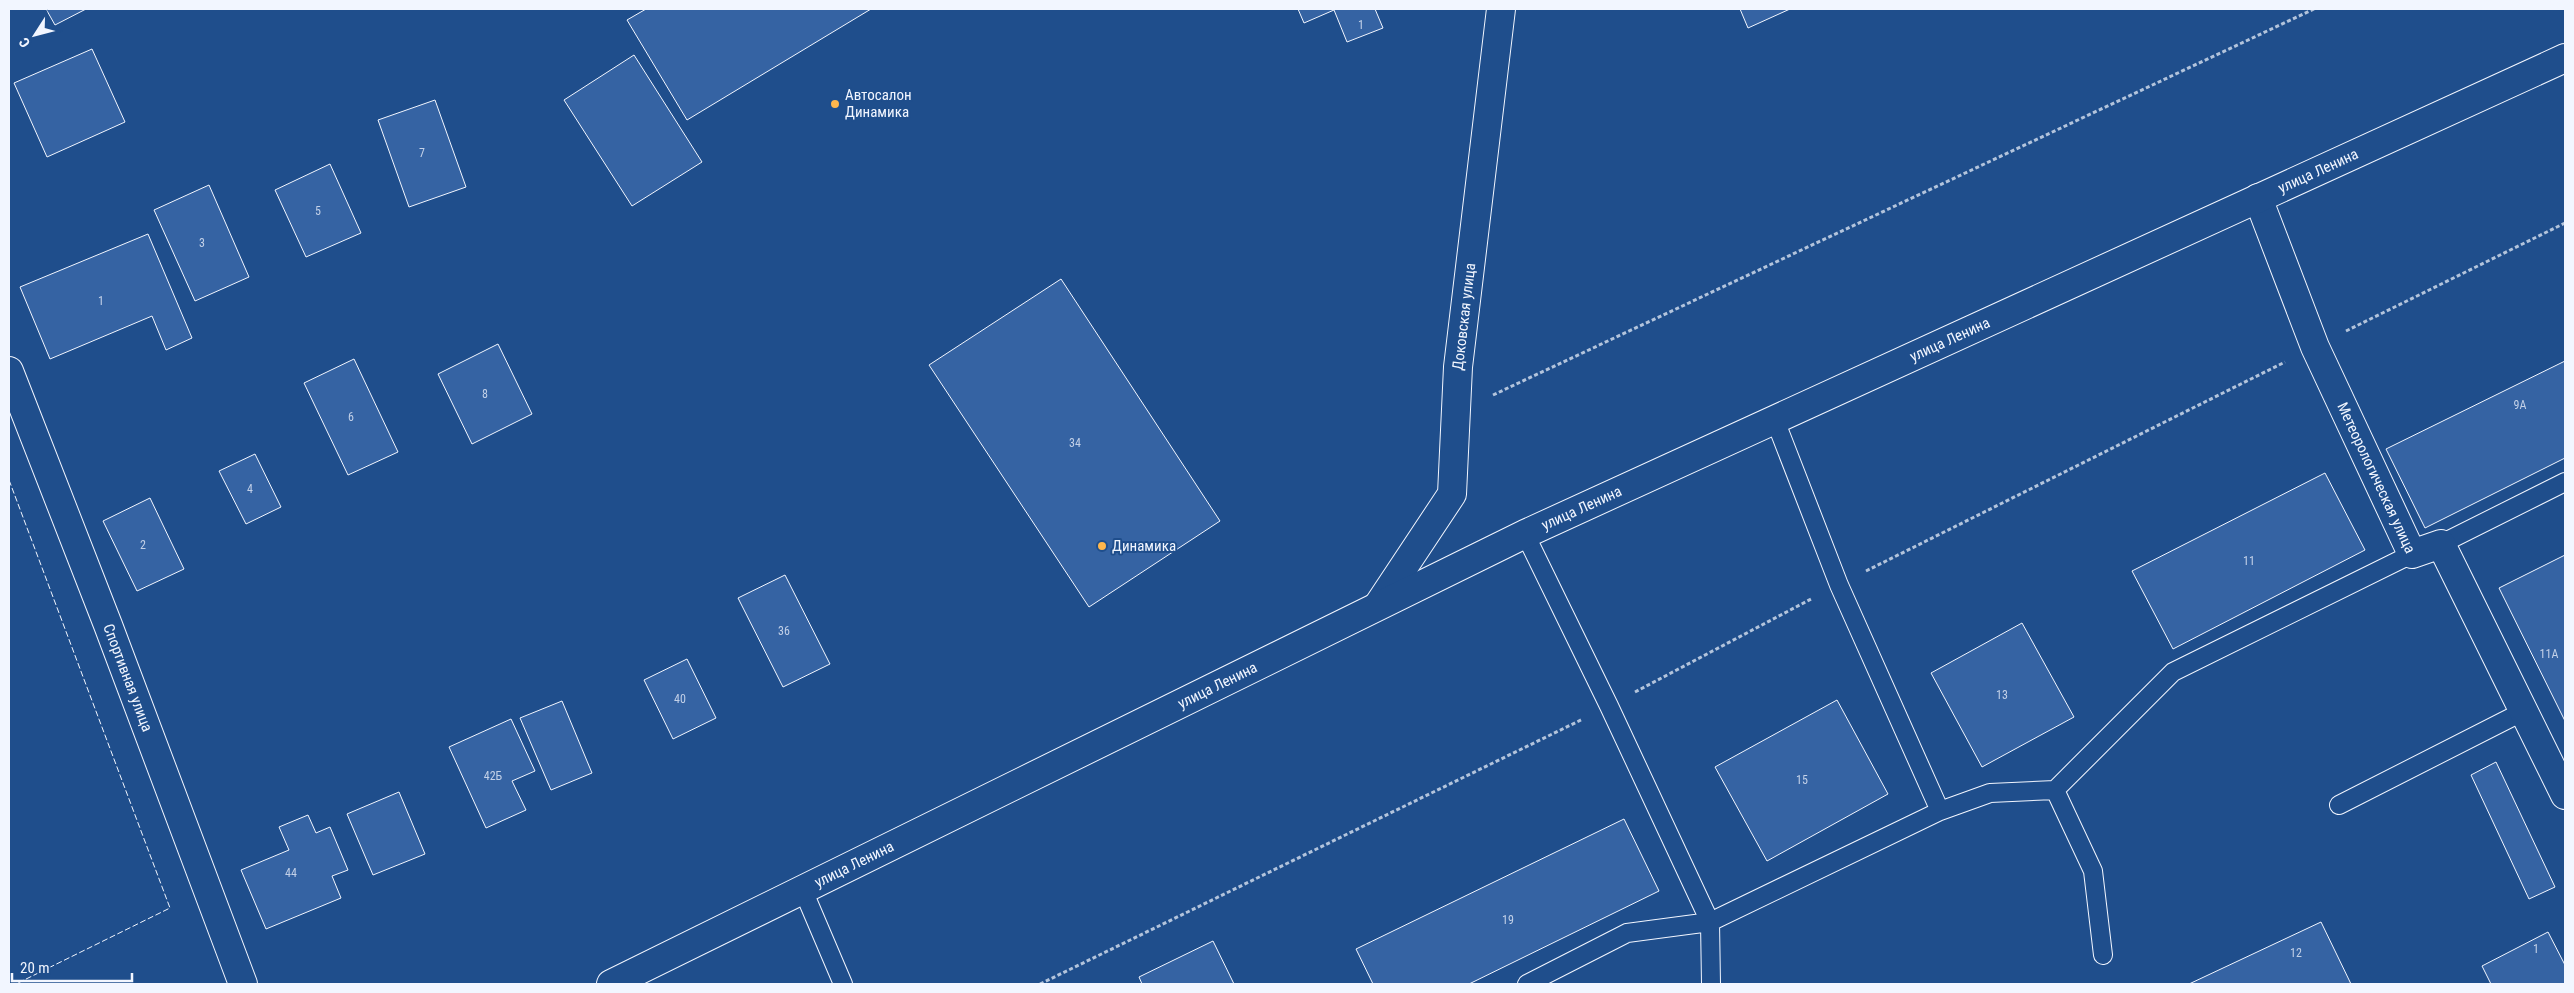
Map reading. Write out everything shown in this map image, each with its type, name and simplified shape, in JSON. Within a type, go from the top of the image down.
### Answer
[{"type":"main road","name":"Доковская улица","points":[[1379,604],[1452,494],[1458,367],[1501,9]]},
{"type":"main road","name":"улица Ленина","points":[[611,984],[1524,534],[2565,58]]},
{"type":"main road","name":"Метеорологическая улица","points":[[2258,198],[2315,347],[2412,554],[2441,544],[2565,795]]},
{"type":"main road","name":"Спортивная улица","points":[[9,371],[112,634],[244,984]]},
{"type":"lane","points":[[1775,420],[1839,585],[1940,812]]},
{"type":"lane","points":[[2441,544],[2565,482]]},
{"type":"lane","points":[[1524,534],[1609,706],[1710,922],[1711,984]]},
{"type":"lane","points":[[1527,984],[1627,933],[1710,922],[1940,812],[1990,793],[2055,790],[2173,672],[2412,554]]},
{"type":"lane","points":[[2339,805],[2524,711]]},
{"type":"lane","points":[[2055,790],[2093,871],[2103,955]]},
{"type":"lane","points":[[803,890],[843,984]]},
{"type":"path","points":[[1456,412],[2314,9]]},
{"type":"path","points":[[1040,984],[1609,706],[1839,585],[2565,224]]},
{"type":"building","points":[[46,9],[86,9],[55,25]]},
{"type":"building","points":[[646,9],[871,9],[687,120],[627,20]]},
{"type":"building","points":[[1298,9],[1375,9],[1383,28],[1347,42],[1334,10],[1304,23]]},
{"type":"building","points":[[1740,9],[1790,9],[1748,28]]},
{"type":"building","points":[[92,49],[125,122],[47,157],[14,83]]},
{"type":"building","points":[[634,55],[702,162],[632,206],[564,100]]},
{"type":"building","points":[[435,100],[466,187],[409,207],[378,120]]},
{"type":"building","points":[[330,164],[361,233],[306,257],[275,190]]},
{"type":"building","points":[[209,185],[249,277],[195,301],[154,210]]},
{"type":"building","points":[[148,234],[192,338],[166,350],[152,316],[50,359],[20,287]]},
{"type":"building","points":[[1061,279],[1220,521],[1089,607],[929,365]]},
{"type":"building","points":[[498,344],[532,414],[472,444],[438,374]]},
{"type":"building","points":[[354,359],[398,452],[348,475],[304,383]]},
{"type":"building","points":[[2565,361],[2565,458],[2425,528],[2386,449]]},
{"type":"building","points":[[255,454],[281,507],[246,524],[219,471]]},
{"type":"building","points":[[2325,473],[2365,550],[2173,649],[2132,571]]},
{"type":"building","points":[[150,498],[184,569],[137,591],[103,521]]},
{"type":"building","points":[[2565,555],[2565,721],[2499,588]]},
{"type":"building","points":[[785,575],[830,664],[783,687],[738,598]]},
{"type":"building","points":[[2022,623],[2074,717],[1982,767],[1931,673]]},
{"type":"building","points":[[687,659],[716,718],[673,739],[644,680]]},
{"type":"building","points":[[1837,700],[1888,794],[1767,861],[1715,767]]},
{"type":"building","points":[[562,701],[592,773],[551,790],[520,718]]},
{"type":"building","points":[[511,719],[535,771],[512,781],[526,810],[486,828],[449,747]]},
{"type":"building","points":[[2496,762],[2555,887],[2529,899],[2471,775]]},
{"type":"building","points":[[399,792],[425,854],[373,875],[347,814]]},
{"type":"building","points":[[308,815],[316,833],[330,827],[348,870],[332,876],[341,898],[266,929],[241,870],[289,850],[279,827]]},
{"type":"building","points":[[1624,819],[1659,891],[1469,984],[1373,984],[1356,949]]},
{"type":"building","points":[[2321,922],[2351,984],[2189,984]]},
{"type":"building","points":[[2548,932],[2565,965],[2565,984],[2491,984],[2482,966]]},
{"type":"building","points":[[1213,941],[1234,984],[1142,984],[1139,977]]},
{"type":"fence","points":[[9,480],[170,908],[16,984]]},
{"type":"place","name":"Автосалон Динамика","points":[[835,104]]},
{"type":"place","name":"Динамика","points":[[1102,546]]}]
